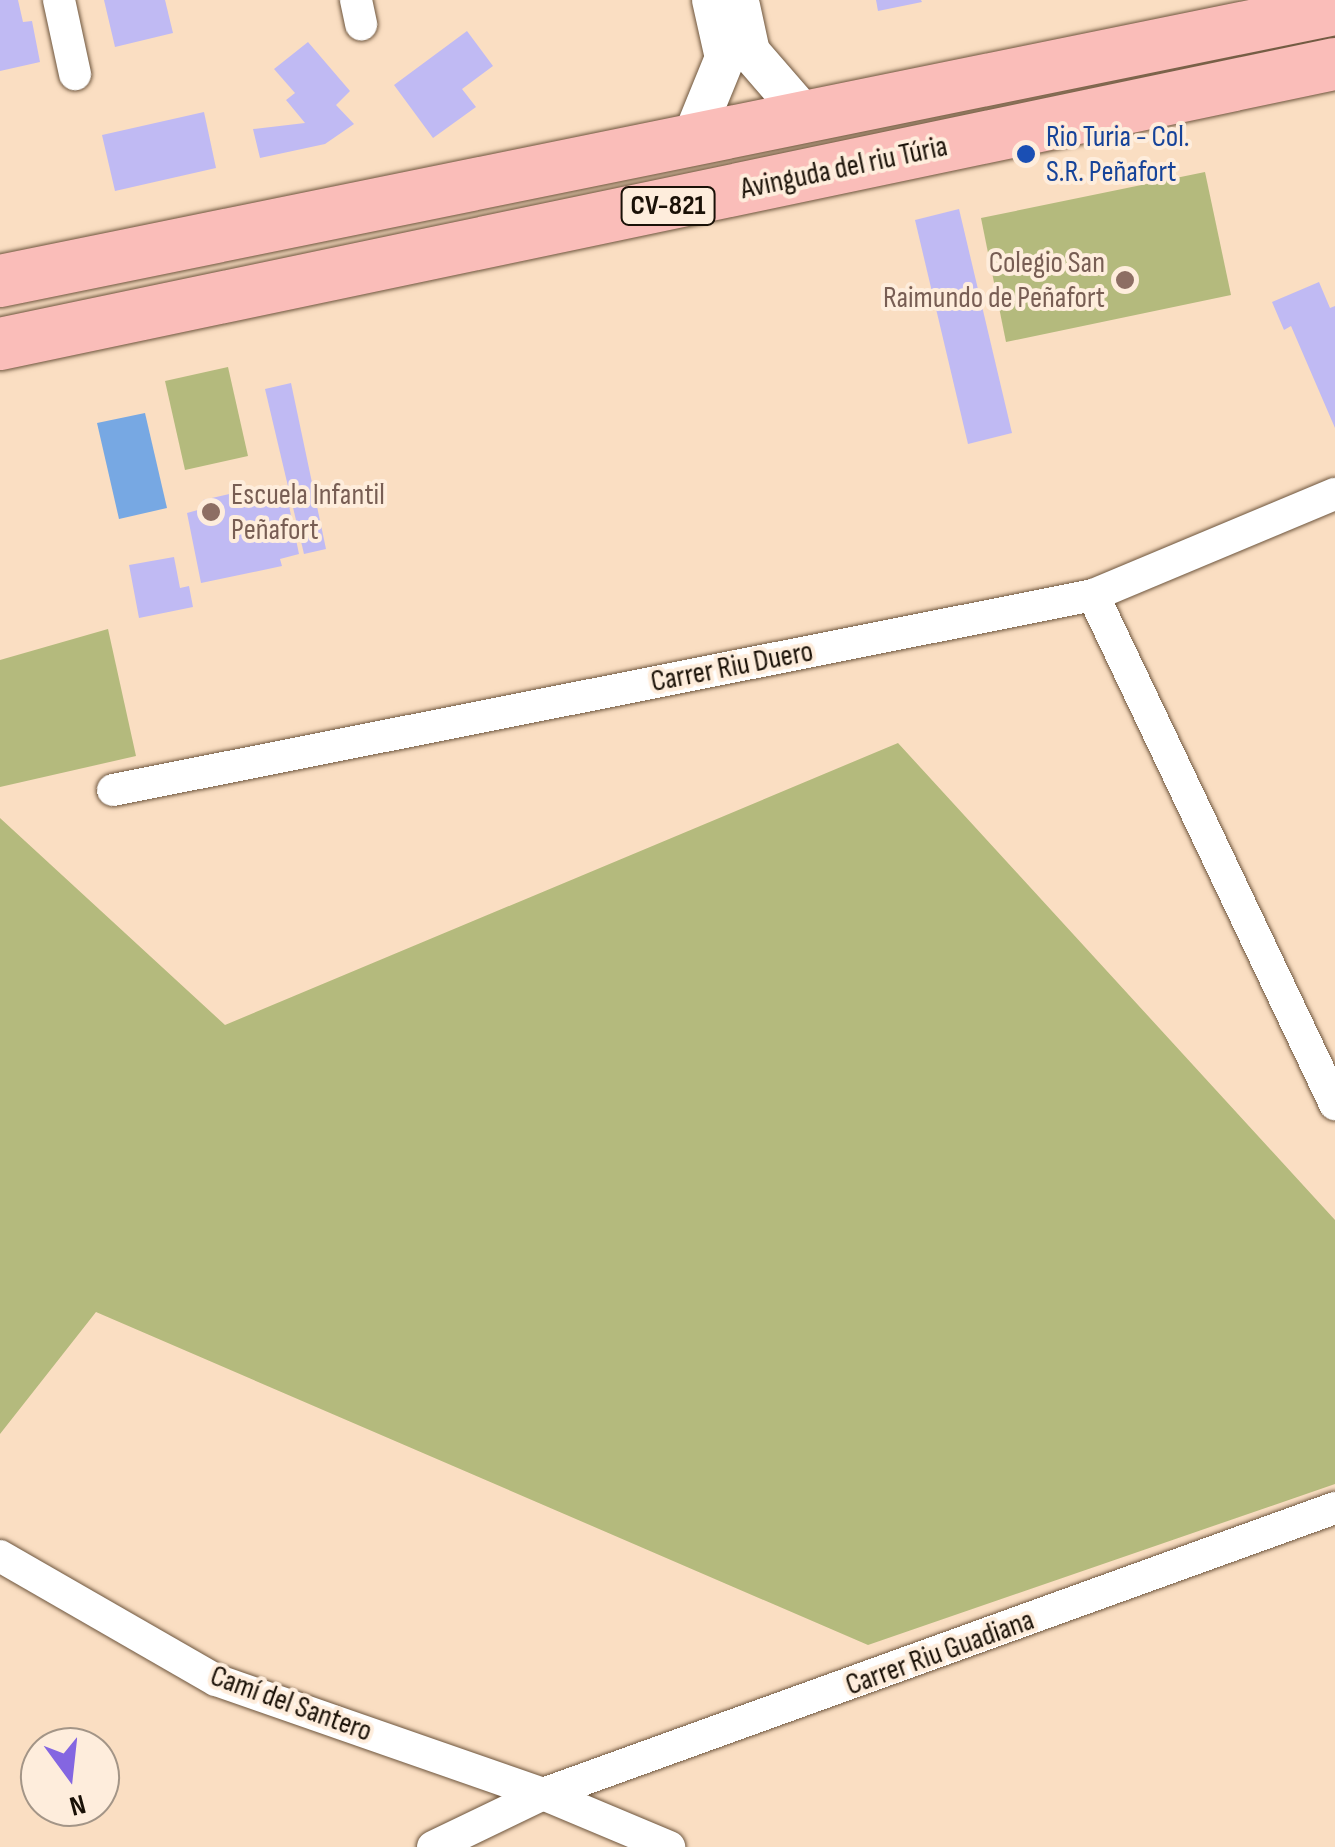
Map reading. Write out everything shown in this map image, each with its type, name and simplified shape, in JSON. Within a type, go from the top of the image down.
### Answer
[{"type":"main road","name":"Avinguda del riu Túria","points":[[0,281],[689,146],[1335,10]]},
{"type":"main road","name":"Avinguda del riu Túria","points":[[0,344],[1335,64]]},
{"type":"street","points":[[59,0],[74,74]]},
{"type":"street","points":[[689,146],[725,58],[712,0]]},
{"type":"street","points":[[738,0],[750,52],[808,119]]},
{"type":"street","name":"Carrer Riu Duero","points":[[113,790],[1092,595],[1335,494]]},
{"type":"street","points":[[1092,595],[1335,1104]]},
{"type":"street","name":"Carrer Riu Guadiana","points":[[433,1847],[543,1794],[1335,1508]]},
{"type":"street","name":"Camí del Santero","points":[[0,1556],[216,1680],[543,1794],[669,1847]]},
{"type":"green space","points":[[1205,172],[1231,295],[1006,342],[981,218]]},
{"type":"green space","points":[[228,367],[248,456],[185,470],[165,381]]},
{"type":"green space","points":[[108,629],[136,756],[0,787],[0,660]]},
{"type":"green space","points":[[898,743],[1335,1220],[1335,1484],[868,1645],[96,1312],[0,1434],[0,818],[225,1025]]},
{"type":"water","points":[[145,413],[167,508],[119,519],[97,423]]},
{"type":"building","points":[[0,0],[18,0],[23,22],[32,21],[40,62],[0,71]]},
{"type":"building","points":[[104,0],[165,0],[173,33],[115,47]]},
{"type":"building","points":[[876,0],[921,0],[922,2],[878,11]]},
{"type":"building","points":[[467,31],[493,66],[462,89],[476,107],[433,138],[394,85]]},
{"type":"building","points":[[308,42],[350,91],[336,105],[354,124],[325,144],[260,158],[253,129],[305,123],[286,100],[295,93],[274,69]]},
{"type":"building","points":[[204,112],[216,168],[115,191],[102,135]]},
{"type":"building","points":[[959,209],[1012,433],[968,444],[915,220]]},
{"type":"building","points":[[1319,282],[1330,308],[1335,306],[1335,428],[1291,326],[1284,330],[1272,302]]},
{"type":"building","points":[[291,383],[326,549],[304,554],[265,389]]},
{"type":"building","points":[[247,490],[249,499],[287,496],[299,554],[280,559],[282,566],[201,583],[187,513],[205,508],[203,500]]},
{"type":"building","points":[[174,557],[180,588],[189,586],[193,607],[139,618],[129,565]]},
{"type":"place","name":"Rio Turia - Col. S.R. Peñafort","points":[[1026,154]]},
{"type":"place","name":"Colegio San Raimundo de Peñafort","points":[[1125,280]]},
{"type":"place","name":"Escuela Infantil Peñafort","points":[[211,512]]}]
